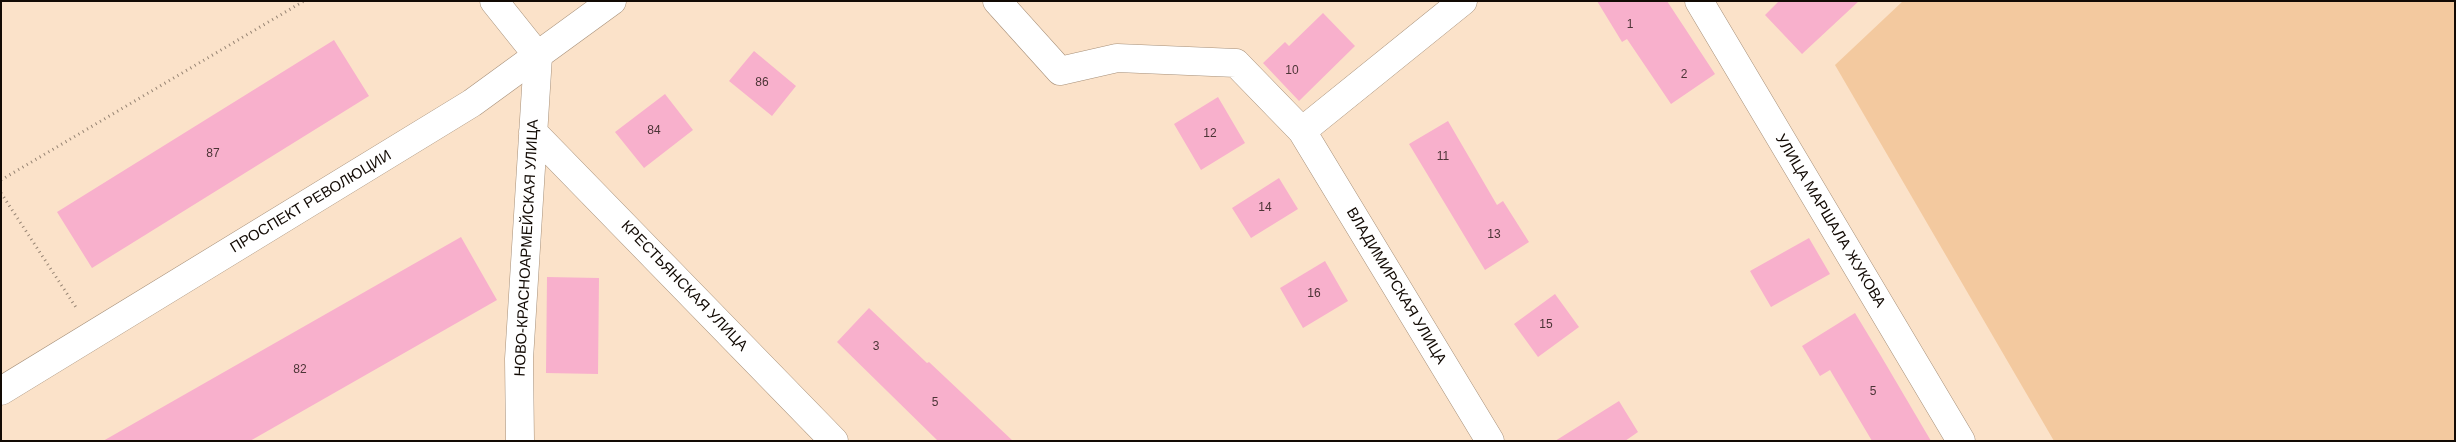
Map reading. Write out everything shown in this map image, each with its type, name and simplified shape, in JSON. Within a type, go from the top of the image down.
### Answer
[{"type":"street","points":[[494,1],[538,56]]},
{"type":"street","name":"ПРОСПЕКТ РЕВОЛЮЦИИ","points":[[1,391],[472,103],[612,1]]},
{"type":"street","name":"ВЛАДИМИРСКАЯ УЛИЦА","points":[[997,1],[1060,71],[1117,58],[1236,63],[1302,131],[1490,441]]},
{"type":"street","points":[[1302,131],[1463,1]]},
{"type":"street","name":"УЛИЦА МАРШАЛА ЖУКОВА","points":[[1699,1],[1961,441]]},
{"type":"street","name":"НОВО-КРАСНОАРМЕЙСКАЯ УЛИЦА","points":[[520,441],[519,359],[538,56]]},
{"type":"street","name":"КРЕСТЬЯНСКАЯ УЛИЦА","points":[[533,132],[834,441]]},
{"type":"path","points":[[1,180],[304,1]]},
{"type":"path","points":[[1,193],[93,335]]},
{"type":"shaded area","points":[[1903,1],[2455,1],[2455,441],[2054,441],[1835,65]]},
{"type":"building","points":[[1597,1],[1667,1],[1715,74],[1671,104],[1627,39],[1622,42]]},
{"type":"building","points":[[1779,1],[1859,1],[1802,54],[1765,15]]},
{"type":"building","points":[[1323,13],[1355,46],[1299,101],[1263,63],[1285,42],[1289,46]]},
{"type":"building","points":[[334,40],[369,96],[92,268],[57,212]]},
{"type":"building","points":[[754,51],[796,86],[772,116],[729,81]]},
{"type":"building","points":[[665,94],[693,130],[644,168],[615,132]]},
{"type":"building","points":[[1218,97],[1245,143],[1201,170],[1174,124]]},
{"type":"building","points":[[1448,121],[1497,205],[1503,201],[1529,242],[1485,270],[1409,144]]},
{"type":"building","points":[[1279,178],[1298,209],[1251,238],[1232,208]]},
{"type":"building","points":[[461,237],[497,300],[250,441],[103,441]]},
{"type":"building","points":[[1809,238],[1830,274],[1771,307],[1750,271]]},
{"type":"building","points":[[1325,261],[1348,301],[1303,328],[1280,288]]},
{"type":"building","points":[[547,277],[599,278],[598,374],[546,373]]},
{"type":"building","points":[[1555,294],[1579,327],[1538,357],[1514,324]]},
{"type":"building","points":[[869,308],[1013,441],[938,441],[837,342]]},
{"type":"building","points":[[1855,313],[1931,441],[1872,441],[1830,370],[1820,376],[1802,346]]},
{"type":"building","points":[[1619,401],[1638,432],[1625,441],[1555,441]]}]
